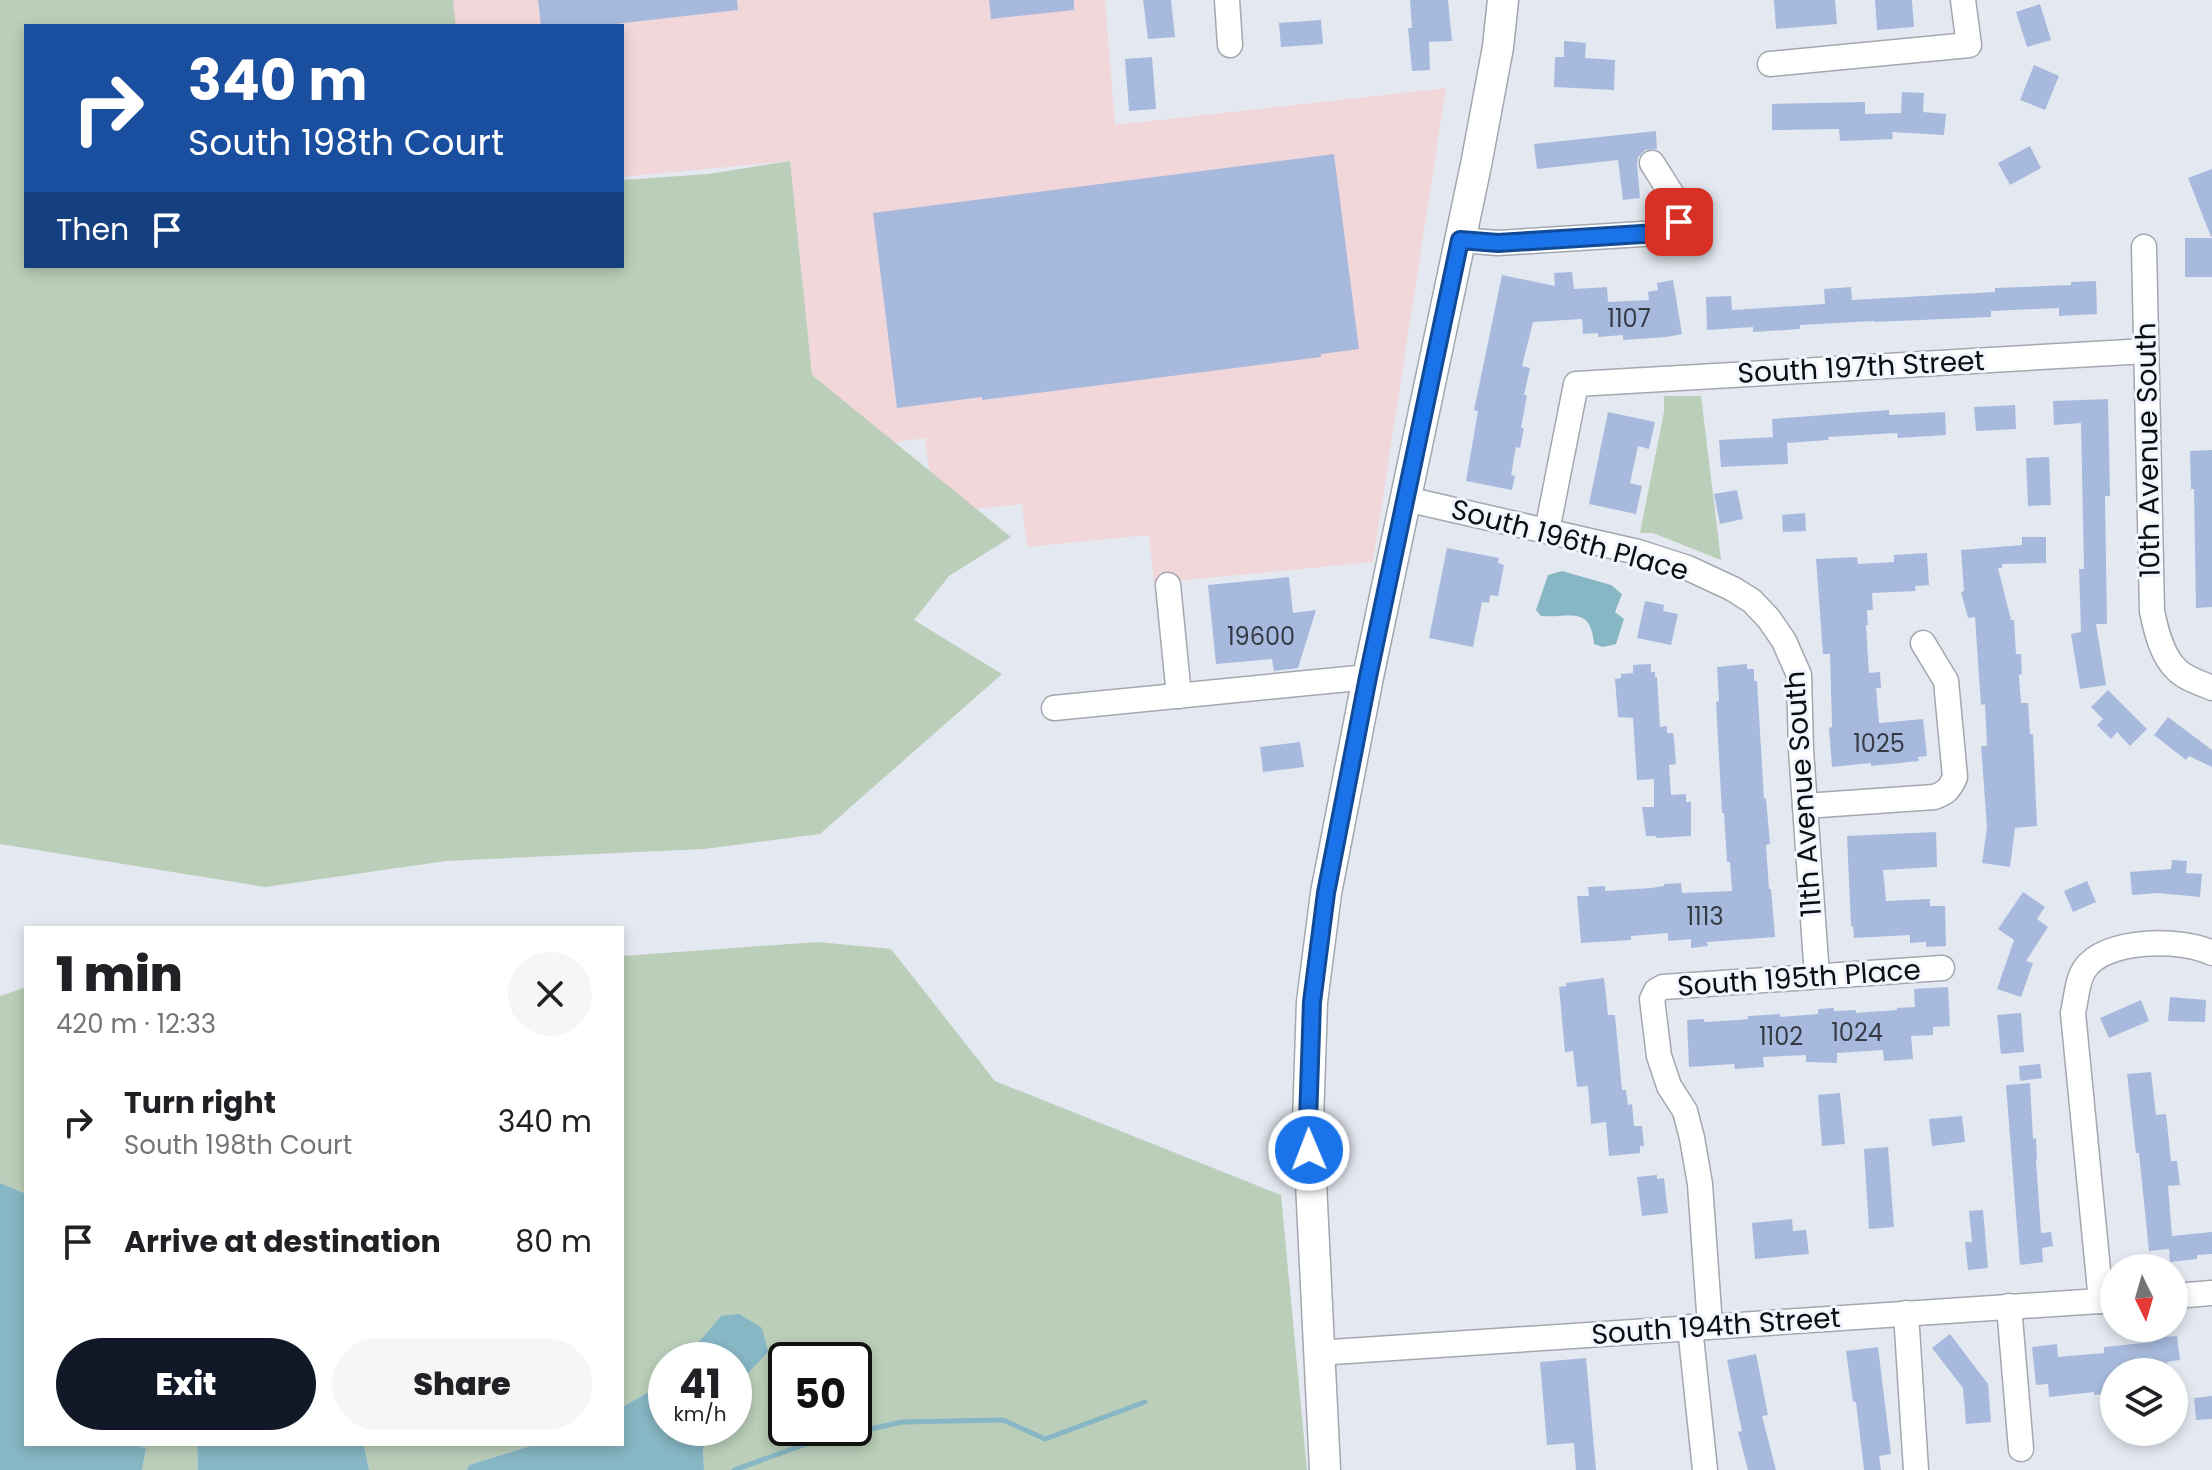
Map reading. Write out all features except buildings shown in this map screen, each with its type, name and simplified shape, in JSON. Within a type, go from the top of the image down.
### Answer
[{"type":"main road","points":[[1325,1470],[1308,1121],[1312,1002],[1326,893],[1460,240],[1498,47],[1503,0]]},
{"type":"street","points":[[1227,0],[1230,45]]},
{"type":"street","points":[[1770,64],[1969,45],[1963,0]]},
{"type":"street","points":[[1460,240],[1498,243],[1658,233],[1679,222],[1683,212],[1652,163]]},
{"type":"street","name":"10th Avenue South","points":[[2144,247],[2152,611],[2155,630],[2164,652],[2177,670],[2212,688]]},
{"type":"street","name":"South 197th Street","points":[[1547,531],[1576,384],[2146,351]]},
{"type":"street","name":"South 196th Place","points":[[1406,499],[1638,552],[1688,568],[1733,589],[1752,601],[1769,619]]},
{"type":"street","points":[[1168,585],[1179,696]]},
{"type":"street","name":"11th Avenue South","points":[[1769,619],[1793,657],[1799,675],[1817,976]]},
{"type":"street","points":[[1805,806],[1934,797],[1950,789],[1955,777],[1946,681],[1923,643]]},
{"type":"street","points":[[1054,708],[1368,677]]},
{"type":"street","points":[[2102,1254],[2073,1013],[2084,970],[2115,948],[2140,944],[2186,945],[2212,953]]},
{"type":"street","name":"South 195th Place","points":[[1700,1326],[1700,1184],[1685,1111],[1669,1086],[1659,1056],[1652,999],[1656,991],[1663,987],[1942,968]]},
{"type":"street","points":[[2188,1295],[2212,1293]]},
{"type":"street","name":"South 194th Street","points":[[1317,1353],[2100,1300]]},
{"type":"street","points":[[2009,1306],[2021,1449]]},
{"type":"street","points":[[1906,1313],[1916,1470]]},
{"type":"street","points":[[1700,1326],[1705,1470]]},
{"type":"shaded area","points":[[452,0],[1105,0],[1115,125],[1446,88],[1373,562],[1154,583],[1149,535],[1027,547],[1022,504],[934,513],[925,438],[876,445],[812,375],[790,161],[624,177],[624,24],[455,24]]},
{"type":"green space","points":[[0,0],[453,0],[456,24],[24,24],[24,268],[624,268],[624,180],[708,174],[790,161],[812,375],[1011,537],[949,576],[914,620],[1002,674],[820,834],[704,849],[446,861],[265,887],[0,844]]},
{"type":"green space","points":[[1664,396],[1701,396],[1721,560],[1653,533],[1640,533],[1664,412]]},
{"type":"green space","points":[[818,942],[891,949],[995,1081],[1281,1195],[1307,1470],[704,1470],[704,1446],[752,1446],[752,1342],[730,1342],[721,1316],[699,1342],[648,1342],[648,1393],[624,1406],[624,956]]},
{"type":"green space","points":[[24,988],[24,1193],[0,1183],[0,996]]},
{"type":"green space","points":[[138,1446],[197,1446],[198,1470],[142,1470],[146,1448]]},
{"type":"green space","points":[[364,1446],[531,1446],[469,1465],[467,1470],[369,1470]]},
{"type":"water","points":[[1562,571],[1611,585],[1622,594],[1615,612],[1624,619],[1616,644],[1603,647],[1594,644],[1589,623],[1577,616],[1541,616],[1536,610],[1548,575]]},
{"type":"water","points":[[0,1183],[24,1193],[24,1446],[146,1448],[142,1470],[0,1470]]},
{"type":"water","points":[[739,1314],[762,1328],[768,1352],[752,1369],[752,1342],[699,1342],[721,1316]]},
{"type":"water","points":[[648,1393],[648,1446],[704,1446],[704,1470],[467,1470],[469,1465],[531,1446],[624,1446],[624,1406]]},
{"type":"water","points":[[197,1446],[364,1446],[369,1470],[198,1470]]},
{"type":"waterway","points":[[734,1470],[812,1442],[902,1422],[1003,1420],[1045,1439],[1145,1402]]},
{"type":"route","points":[[1309,1150],[1312,1002],[1326,893],[1460,240],[1498,243],[1658,233],[1679,222]]}]
